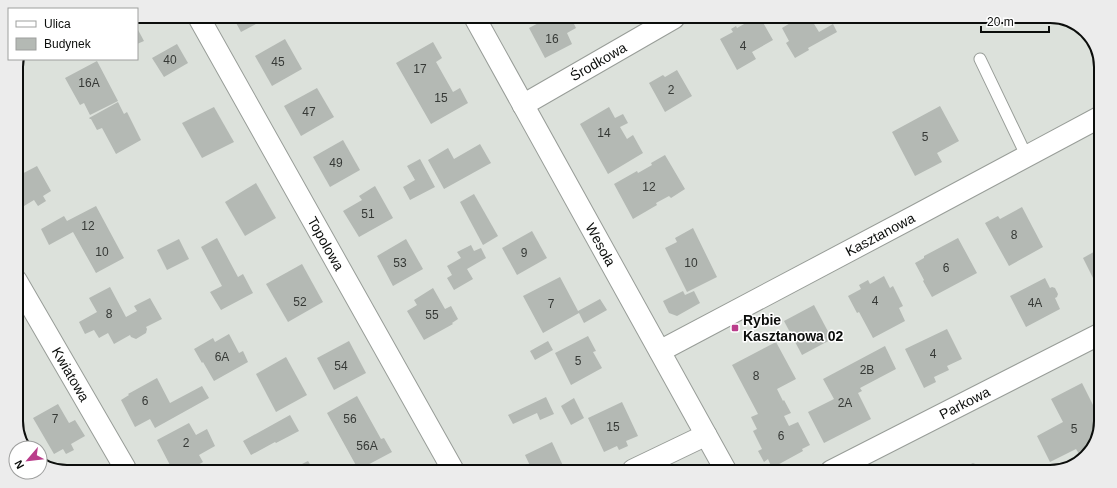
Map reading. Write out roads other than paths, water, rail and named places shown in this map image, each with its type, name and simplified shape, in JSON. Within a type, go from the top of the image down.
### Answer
[{"type":"street","name":"Topolowa","points":[[202,23],[450,465]]},
{"type":"street","name":"Wesoła","points":[[477,23],[723,465]]},
{"type":"street","name":"Środkowa","points":[[523,105],[665,23]]},
{"type":"street","name":"Kasztanowa","points":[[660,351],[1094,120]]},
{"type":"street","name":"Kwiatowa","points":[[23,292],[123,465]]},
{"type":"street","name":"Parkowa","points":[[842,465],[1094,337]]},
{"type":"street","points":[[643,465],[706,435]]},
{"type":"lane","points":[[980,59],[1027,157]]},
{"type":"place","name":"Rybie Kasztanowa 02","points":[[735,328]]}]
